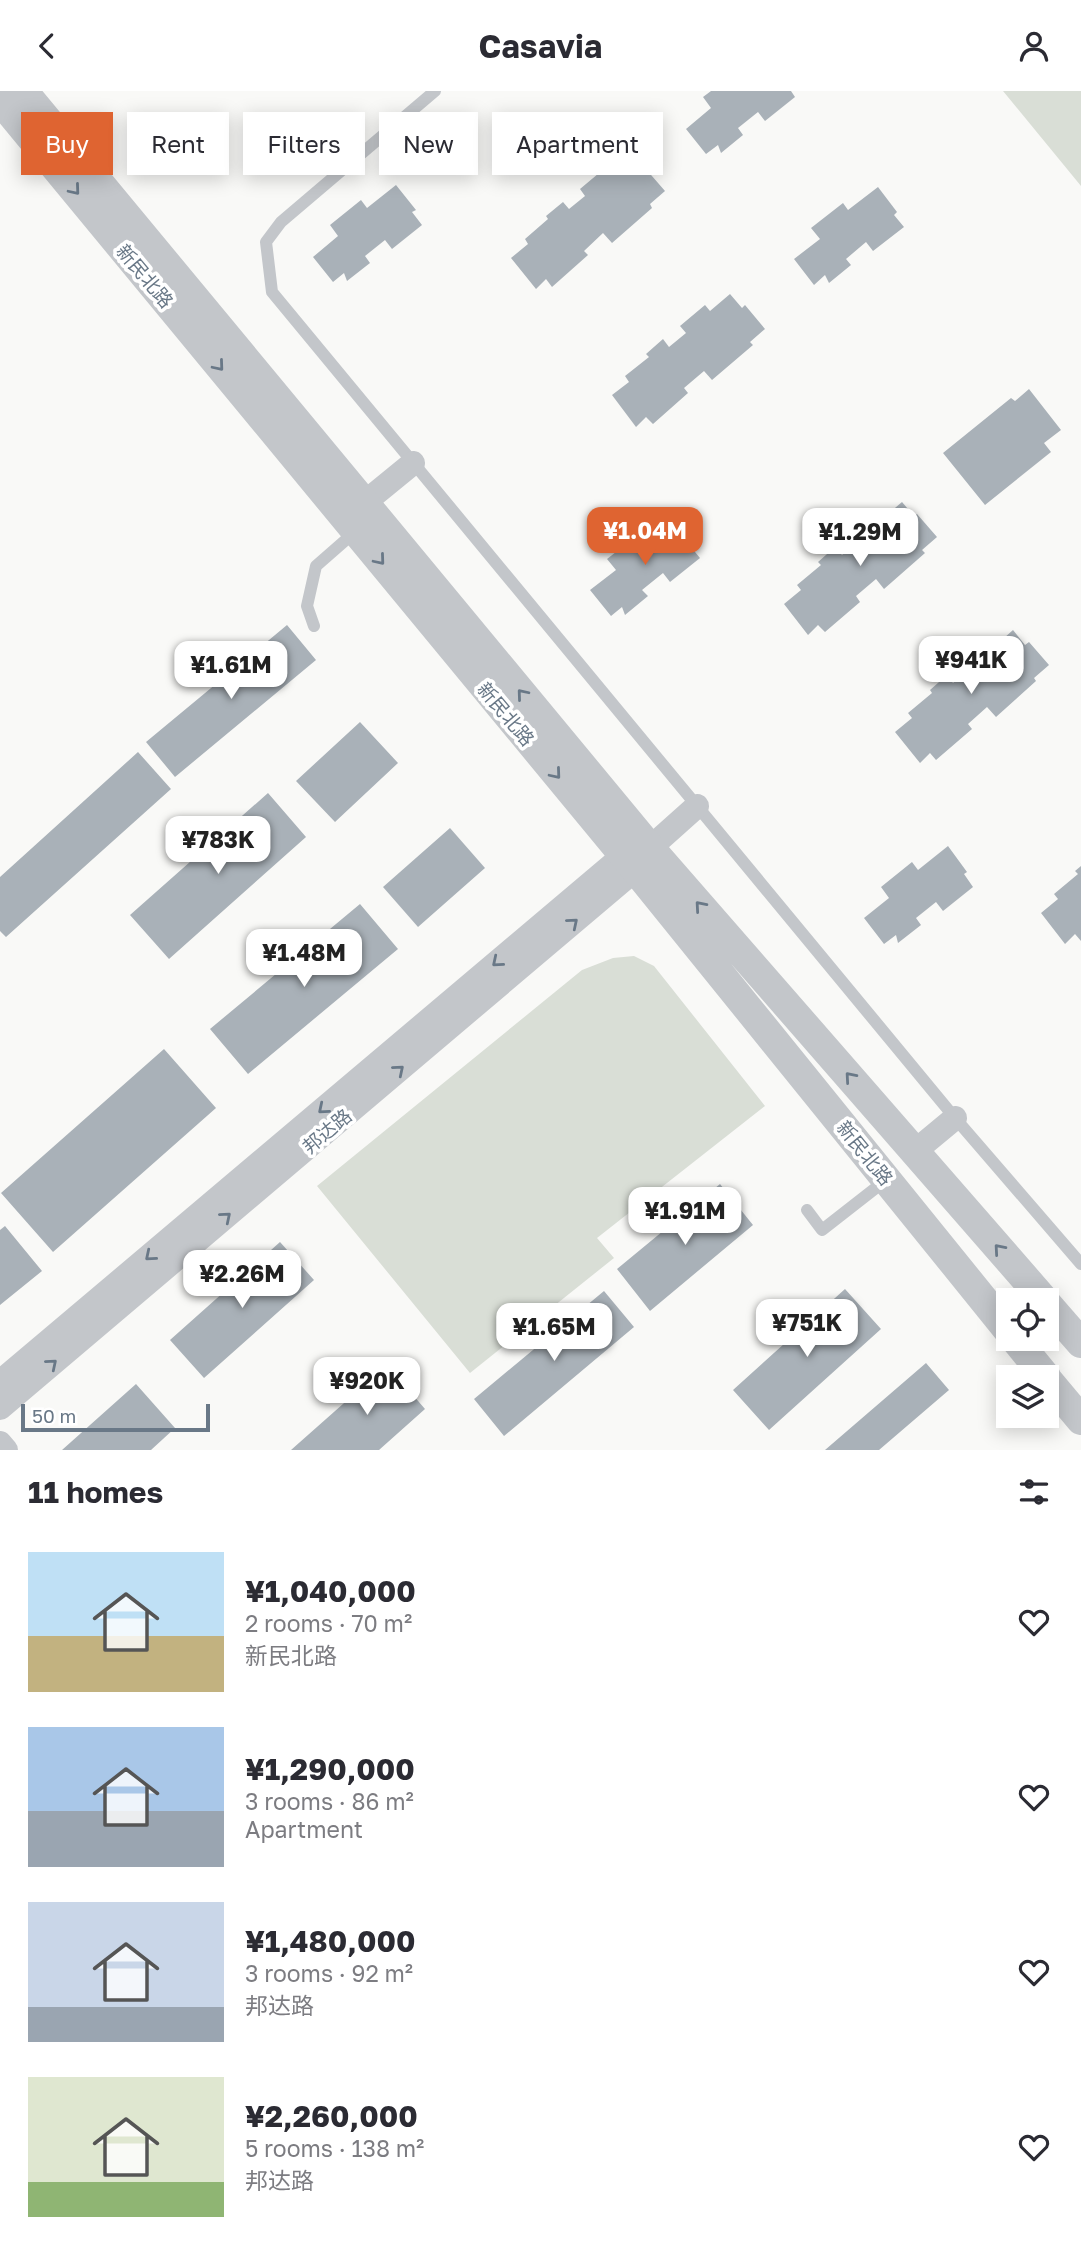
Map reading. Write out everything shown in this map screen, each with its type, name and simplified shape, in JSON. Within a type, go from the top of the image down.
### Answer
[{"type":"street","name":"新民北路","points":[[23,91],[364,503],[641,853],[887,1180],[996,1315]]},
{"type":"street","name":"新民北路","points":[[0,100],[356,531],[641,853],[914,1152],[1033,1288]]},
{"type":"street","points":[[364,503],[413,463]]},
{"type":"street","points":[[641,853],[697,806]]},
{"type":"street","name":"邦达路","points":[[0,1382],[641,853]]},
{"type":"street","name":"邦达路","points":[[0,1408],[641,853]]},
{"type":"street","points":[[914,1152],[955,1118]]},
{"type":"street","name":"新民北路","points":[[1059,1318],[1081,1343]]},
{"type":"street","points":[[1025,1351],[1036,1365]]},
{"type":"street","points":[[1059,1394],[1081,1420]]},
{"type":"street","points":[[0,1443],[6,1450]]},
{"type":"lane","points":[[435,91],[281,222],[267,242],[272,292],[955,1118],[1081,1264]]},
{"type":"lane","points":[[314,626],[307,607],[316,566],[356,531]]},
{"type":"lane","points":[[807,1210],[822,1230],[887,1180]]},
{"type":"shaded area","points":[[1003,91],[1081,91],[1081,186]]},
{"type":"shaded area","points":[[634,956],[654,966],[765,1106],[597,1238],[614,1258],[470,1373],[317,1186],[582,970],[613,958]]},
{"type":"building","points":[[711,91],[791,91],[795,97],[765,121],[758,112],[738,128],[743,135],[721,153],[718,145],[706,154],[686,129],[711,108],[703,97]]},
{"type":"building","points":[[597,175],[651,175],[665,191],[650,204],[652,208],[612,243],[603,233],[584,251],[588,255],[552,287],[546,279],[536,289],[511,258],[528,244],[525,239],[548,219],[546,216],[563,202],[569,209],[585,196],[580,189]]},
{"type":"building","points":[[396,185],[416,210],[412,212],[422,225],[392,249],[385,240],[365,256],[370,263],[347,281],[344,273],[333,282],[313,257],[338,236],[330,225],[361,200],[367,208]]},
{"type":"building","points":[[878,187],[897,212],[894,215],[904,227],[873,251],[866,242],[846,259],[851,265],[829,283],[825,275],[814,285],[794,259],[820,239],[811,228],[843,203],[848,210]]},
{"type":"building","points":[[730,294],[742,308],[745,305],[765,329],[750,342],[753,345],[712,380],[704,371],[684,388],[688,393],[653,424],[646,417],[636,427],[612,395],[629,382],[625,376],[649,357],[646,354],[663,339],[669,347],[686,333],[680,326],[705,305],[710,311]]},
{"type":"building","points":[[1029,389],[1061,430],[1044,443],[1051,452],[985,505],[943,453],[1011,398],[1015,401]]},
{"type":"building","points":[[902,502],[914,516],[917,514],[937,537],[922,550],[925,553],[884,589],[876,579],[856,596],[860,602],[825,632],[818,625],[808,635],[784,604],[801,590],[797,585],[821,565],[818,562],[835,547],[842,555],[858,541],[852,535],[877,513],[882,519]]},
{"type":"building","points":[[674,518],[694,543],[690,546],[700,558],[670,582],[663,573],[642,590],[648,596],[625,615],[622,607],[611,616],[590,590],[616,570],[607,559],[639,534],[645,541]]},
{"type":"building","points":[[287,625],[316,660],[175,777],[146,742]]},
{"type":"building","points":[[1013,630],[1025,645],[1029,642],[1049,665],[1034,678],[1036,681],[996,717],[987,707],[968,724],[972,729],[936,760],[930,753],[920,763],[895,732],[912,718],[908,713],[932,693],[930,690],[947,675],[953,683],[969,669],[963,663],[989,641],[994,647]]},
{"type":"building","points":[[360,722],[398,763],[335,822],[296,781]]},
{"type":"building","points":[[138,752],[171,789],[6,937],[0,931],[0,877]]},
{"type":"building","points":[[268,793],[306,837],[169,959],[130,915]]},
{"type":"building","points":[[450,828],[485,868],[418,927],[383,887]]},
{"type":"building","points":[[948,846],[967,872],[964,874],[973,887],[943,911],[936,902],[916,918],[921,925],[898,943],[896,935],[884,944],[864,918],[889,898],[881,887],[912,862],[918,870]]},
{"type":"building","points":[[1081,866],[1081,941],[1075,934],[1065,944],[1041,913],[1058,899],[1054,894],[1078,874],[1075,871]]},
{"type":"building","points":[[360,904],[398,949],[248,1074],[210,1029]]},
{"type":"building","points":[[164,1049],[216,1108],[53,1252],[1,1193]]},
{"type":"building","points":[[720,1184],[753,1225],[650,1311],[617,1269]]},
{"type":"building","points":[[5,1226],[42,1271],[0,1305],[0,1230]]},
{"type":"building","points":[[280,1242],[314,1280],[204,1378],[170,1340]]},
{"type":"building","points":[[845,1289],[881,1329],[769,1430],[733,1390]]},
{"type":"building","points":[[604,1291],[634,1327],[504,1436],[474,1399]]},
{"type":"building","points":[[926,1363],[949,1390],[879,1450],[825,1450]]},
{"type":"building","points":[[387,1365],[425,1409],[379,1450],[291,1450]]},
{"type":"building","points":[[136,1384],[175,1428],[151,1450],[62,1450]]}]
